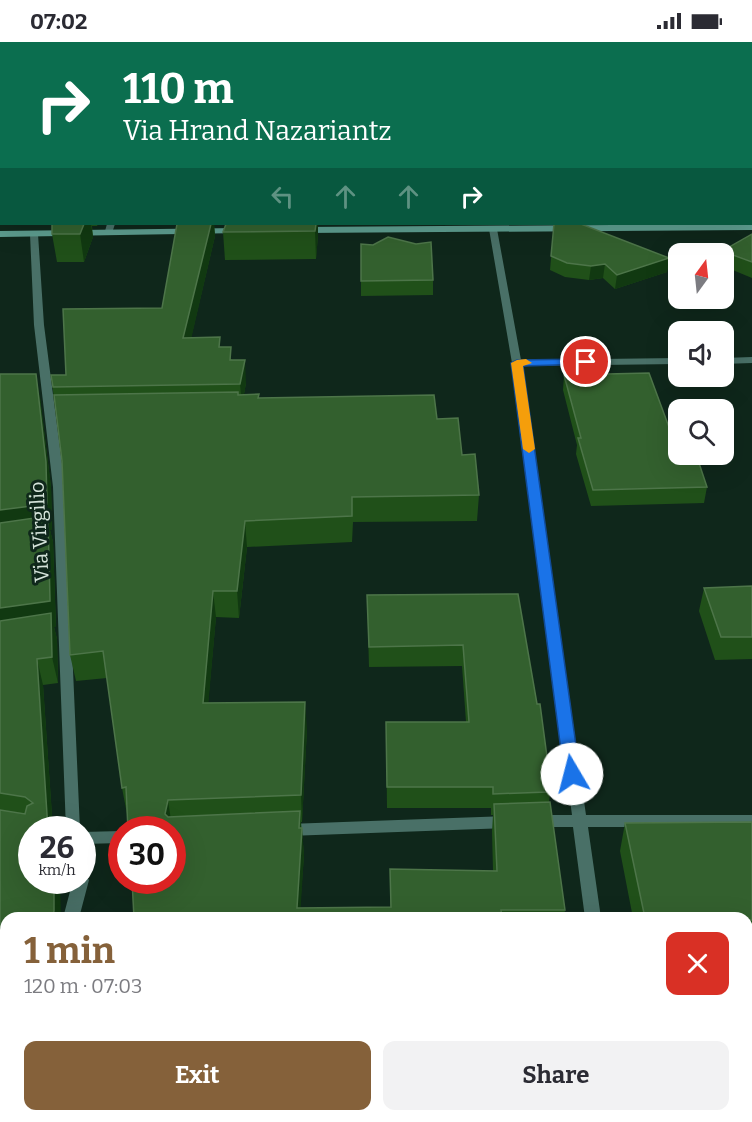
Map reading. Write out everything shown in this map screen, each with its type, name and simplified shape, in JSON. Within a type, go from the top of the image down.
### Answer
[{"type":"main road","points":[[0,234],[34,234],[110,227],[249,231]]},
{"type":"main road","points":[[295,230],[752,227]]},
{"type":"street","points":[[493,229],[517,363],[592,912]]},
{"type":"street","name":"Via Virgilio","points":[[34,234],[39,325],[56,415],[59,487],[59,633],[72,816]]},
{"type":"street","points":[[734,361],[752,360]]},
{"type":"street","points":[[517,363],[668,361]]},
{"type":"street","points":[[268,831],[578,819],[752,821]]},
{"type":"street","points":[[73,912],[77,894]]},
{"type":"building","points":[[52,225],[84,225],[80,234],[52,234]]},
{"type":"building","points":[[177,225],[211,225],[183,338],[220,337],[219,347],[231,347],[230,360],[245,360],[240,384],[53,387],[51,375],[66,375],[63,309],[162,308]]},
{"type":"building","points":[[226,225],[316,225],[315,231],[223,232]]},
{"type":"building","points":[[554,225],[584,225],[668,258],[617,275],[605,264],[591,266],[567,263],[551,256]]},
{"type":"building","points":[[752,234],[752,262],[734,255],[734,244]]},
{"type":"building","points":[[388,237],[416,244],[431,242],[433,280],[361,281],[361,244],[373,245]]},
{"type":"building","points":[[649,373],[668,424],[668,465],[700,465],[707,487],[593,490],[578,438],[581,438],[564,375]]},
{"type":"building","points":[[0,374],[36,374],[46,462],[47,504],[0,510]]},
{"type":"building","points":[[238,392],[238,395],[259,394],[258,398],[434,395],[437,419],[458,418],[462,455],[475,454],[479,495],[352,497],[352,516],[245,521],[237,591],[213,591],[203,703],[305,702],[301,795],[168,800],[165,814],[167,816],[127,816],[126,787],[122,788],[103,651],[70,655],[62,461],[54,395]]},
{"type":"building","points":[[48,516],[50,601],[0,608],[0,523]]},
{"type":"building","points":[[752,586],[752,637],[721,637],[704,588]]},
{"type":"building","points":[[518,594],[537,704],[540,704],[551,787],[546,787],[547,792],[493,794],[493,787],[387,787],[386,722],[469,722],[463,645],[369,647],[367,595]]},
{"type":"building","points":[[51,613],[52,657],[37,659],[47,816],[18,816],[18,894],[54,894],[54,912],[0,912],[0,810],[25,814],[27,806],[33,803],[25,797],[0,793],[0,621]]},
{"type":"building","points":[[550,802],[565,910],[501,910],[501,912],[134,912],[133,894],[186,894],[186,816],[300,811],[299,828],[302,828],[297,908],[391,907],[390,869],[497,871],[494,804]]},
{"type":"building","points":[[752,822],[752,912],[644,912],[625,823]]},
{"type":"slow traffic","points":[[526,363],[517,363],[529,449]]},
{"type":"route","points":[[572,774],[517,363],[586,362]]}]
